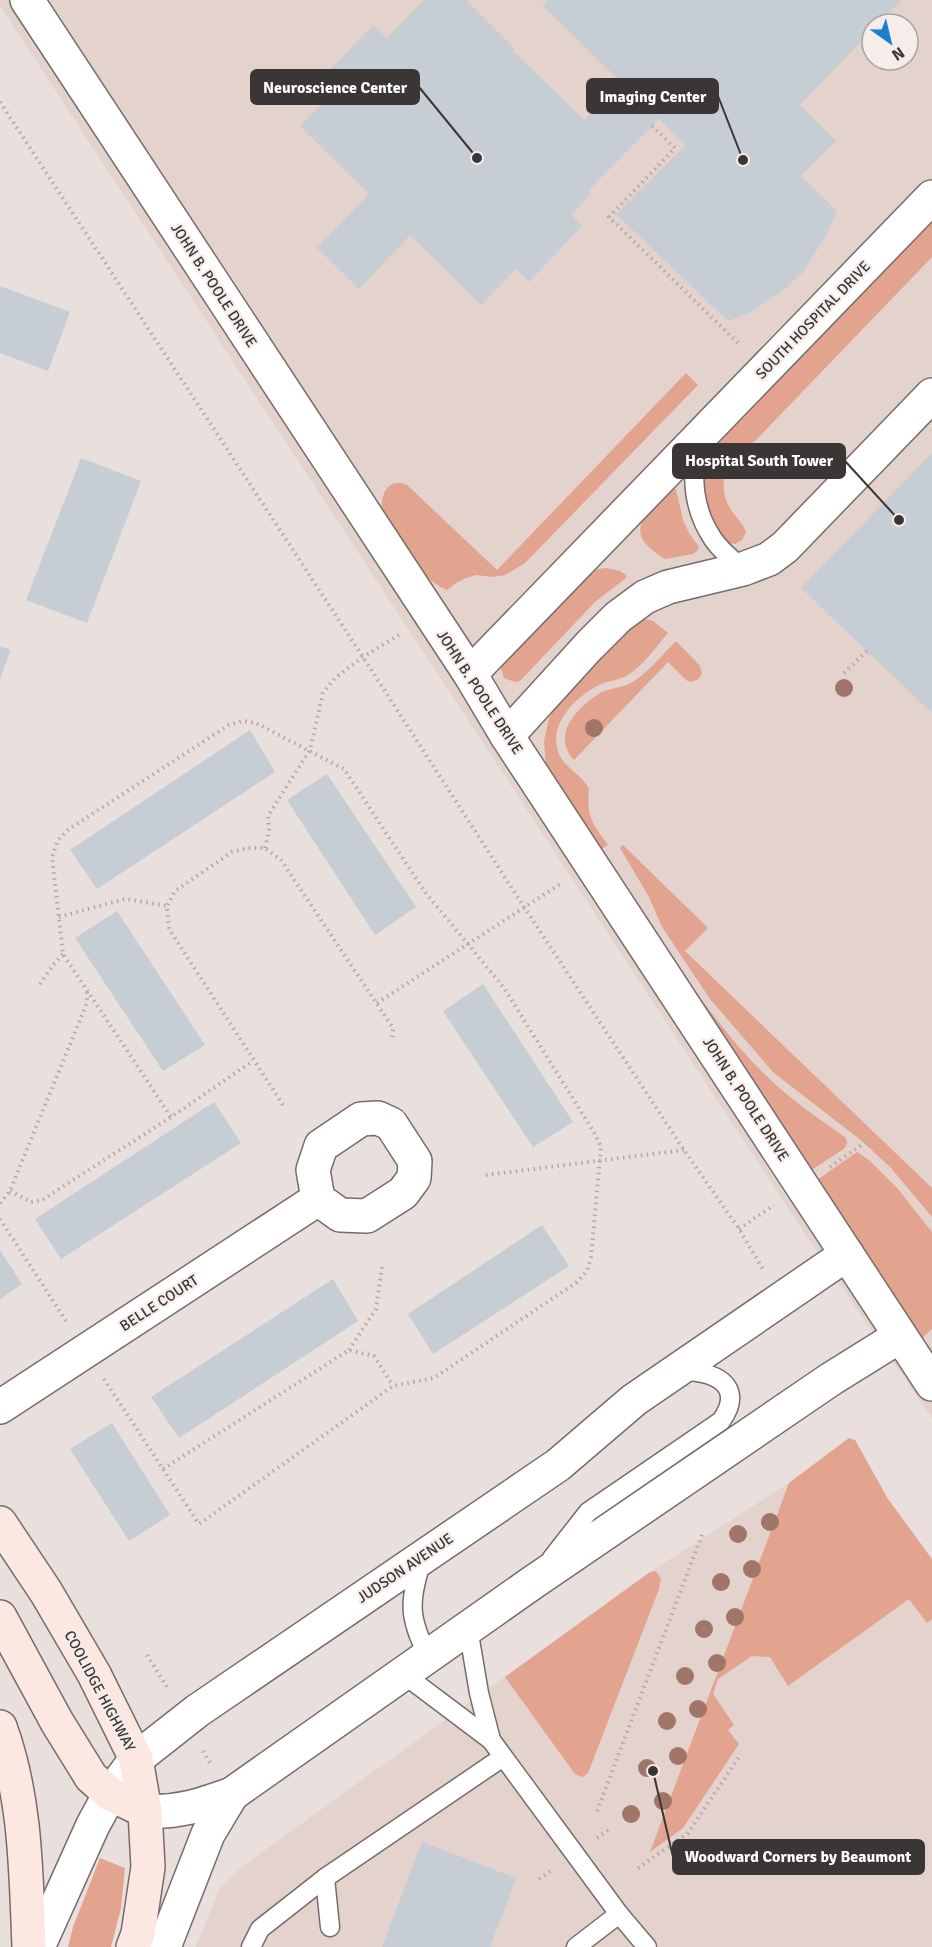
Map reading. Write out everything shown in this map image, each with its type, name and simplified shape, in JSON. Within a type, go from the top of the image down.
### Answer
[{"type":"main road","name":"COOLIDGE HIGHWAY","points":[[0,1522],[46,1592],[88,1663],[136,1759],[146,1811],[148,1867],[138,1934],[133,1947]]},
{"type":"main road","points":[[0,1617],[57,1722],[92,1777],[110,1794],[146,1811]]},
{"type":"main road","points":[[0,1727],[25,1837],[29,1947]]},
{"type":"street","name":"JOHN B. POOLE DRIVE","points":[[27,0],[470,674],[507,736],[932,1384]]},
{"type":"street","name":"SOUTH HOSPITAL DRIVE","points":[[470,674],[932,197]]},
{"type":"street","points":[[507,736],[618,617],[645,597],[668,587],[743,570],[769,559],[798,535],[932,396]]},
{"type":"street","name":"BELLE COURT","points":[[0,1407],[318,1199]]},
{"type":"street","name":"JUDSON AVENUE","points":[[38,1947],[84,1844],[110,1794],[136,1759],[197,1711],[558,1464],[634,1400],[847,1254]]},
{"type":"street","points":[[146,1811],[168,1812],[196,1807],[232,1794],[532,1583],[831,1379],[900,1336]]},
{"type":"street","points":[[164,1947],[208,1833],[232,1794]]},
{"type":"lane","points":[[695,444],[693,475],[697,510],[714,540],[743,570]]},
{"type":"lane","points":[[532,1583],[588,1512],[721,1421],[727,1413],[730,1402],[724,1383],[715,1376],[698,1370],[677,1371]]},
{"type":"lane","points":[[423,1555],[411,1607],[416,1633],[415,1664],[491,1740],[619,1914],[647,1947]]},
{"type":"lane","points":[[468,1628],[479,1693],[491,1740]]},
{"type":"lane","points":[[251,1947],[260,1929],[325,1878],[503,1757]]},
{"type":"lane","points":[[325,1878],[330,1927]]},
{"type":"lane","points":[[576,1947],[619,1914]]},
{"type":"path","points":[[0,102],[524,907],[684,1150],[739,1229],[766,1275]]},
{"type":"path","points":[[652,126],[675,148],[609,217],[747,352]]},
{"type":"path","points":[[265,848],[269,831],[268,816],[310,750],[322,693],[335,678],[363,657],[403,633]]},
{"type":"path","points":[[844,673],[867,651]]},
{"type":"path","points":[[69,829],[58,840],[52,857],[63,954],[171,1117]]},
{"type":"path","points":[[283,1105],[169,930],[166,906],[175,891],[232,852],[248,848],[265,848],[281,860],[393,1028],[392,1040]]},
{"type":"path","points":[[377,1004],[564,882]]},
{"type":"path","points":[[59,917],[125,899],[166,906]]},
{"type":"path","points":[[40,984],[52,965],[63,954]]},
{"type":"path","points":[[0,1203],[9,1191],[87,1004],[87,988]]},
{"type":"path","points":[[9,1191],[31,1202],[42,1200],[171,1117],[253,1060]]},
{"type":"path","points":[[829,1168],[867,1141]]},
{"type":"path","points":[[486,1175],[684,1150]]},
{"type":"path","points":[[739,1229],[775,1204]]},
{"type":"path","points":[[0,1219],[69,1326]]},
{"type":"path","points":[[163,1469],[349,1350],[376,1309],[382,1267]]},
{"type":"path","points":[[349,1350],[374,1356],[393,1386]]},
{"type":"path","points":[[597,1811],[703,1532]]},
{"type":"path","points":[[147,1655],[167,1688]]},
{"type":"path","points":[[638,1868],[688,1833],[741,1754]]},
{"type":"path","points":[[597,1838],[610,1829]]},
{"type":"path","points":[[540,1879],[552,1870]]},
{"type":"shaded area","points":[[0,0],[932,0],[932,1418],[797,1222],[0,6]]},
{"type":"shaded area","points":[[932,217],[932,257],[756,440],[733,461],[725,478],[725,497],[746,532],[742,540],[735,544],[726,542],[709,523],[700,472],[711,446]]},
{"type":"shaded area","points":[[686,373],[698,385],[525,563],[505,575],[493,577],[476,575],[456,583],[447,590],[436,584],[417,567],[382,513],[382,500],[386,490],[394,484],[407,485],[497,570]]},
{"type":"shaded area","points":[[676,489],[683,520],[699,547],[693,554],[665,559],[648,546],[640,533],[643,520],[649,512],[668,493]]},
{"type":"shaded area","points":[[598,569],[620,571],[626,575],[626,578],[595,602],[520,681],[515,682],[504,678],[501,668],[503,664],[587,577]]},
{"type":"shaded area","points":[[646,619],[653,621],[668,633],[632,672],[623,678],[599,685],[573,704],[565,713],[557,733],[556,743],[559,754],[589,789],[588,806],[591,819],[608,845],[597,852],[546,768],[544,741],[549,718],[564,694],[622,635]]},
{"type":"shaded area","points":[[676,641],[700,666],[702,673],[699,679],[690,682],[686,680],[668,662],[574,760],[565,741],[566,731],[576,714],[600,693],[627,685],[637,679]]},
{"type":"shaded area","points":[[623,845],[708,928],[685,951],[932,1188],[932,1217],[890,1167],[862,1141],[774,1073],[710,999],[662,927],[649,897],[620,848]]},
{"type":"shaded area","points":[[703,1002],[765,1075],[796,1102],[846,1138],[845,1148],[810,1171],[699,1005]]},
{"type":"shaded area","points":[[857,1152],[869,1160],[898,1189],[932,1232],[932,1329],[921,1339],[817,1180]]},
{"type":"shaded area","points":[[849,1438],[855,1440],[888,1499],[932,1559],[932,1947],[196,1947],[219,1890],[243,1866],[650,1572],[789,1483]]},
{"type":"shaded area","points":[[849,1438],[855,1440],[888,1499],[932,1559],[932,1619],[927,1623],[909,1599],[788,1686],[770,1657],[752,1656],[718,1679],[713,1694],[734,1725],[728,1730],[739,1744],[683,1828],[650,1852],[789,1483]]},
{"type":"shaded area","points":[[656,1571],[661,1579],[659,1589],[588,1773],[583,1777],[575,1774],[505,1677],[650,1572]]},
{"type":"shaded area","points":[[100,1858],[125,1868],[121,1908],[111,1947],[68,1947],[73,1927]]},
{"type":"building","points":[[424,0],[466,0],[515,49],[513,51],[584,120],[621,82],[543,6],[548,0],[902,0],[890,12],[860,12],[860,42],[800,105],[836,141],[801,176],[837,211],[824,239],[802,273],[786,288],[751,312],[728,321],[616,214],[686,145],[659,119],[588,191],[591,194],[571,215],[582,226],[529,282],[516,269],[481,305],[410,235],[359,289],[317,248],[369,194],[300,126],[335,90],[322,78],[373,25],[387,38]]},
{"type":"building","points":[[0,286],[70,312],[48,371],[0,353]]},
{"type":"building","points":[[932,453],[932,713],[801,588]]},
{"type":"building","points":[[81,458],[141,481],[87,623],[26,600]]},
{"type":"building","points":[[0,646],[11,650],[0,679]]},
{"type":"building","points":[[250,730],[275,772],[97,889],[70,850]]},
{"type":"building","points":[[327,774],[416,907],[375,935],[287,800]]},
{"type":"building","points":[[117,911],[205,1045],[163,1071],[75,938]]},
{"type":"building","points":[[483,984],[573,1122],[533,1147],[443,1011]]},
{"type":"building","points":[[214,1102],[241,1143],[61,1259],[35,1219]]},
{"type":"building","points":[[542,1225],[569,1266],[433,1354],[408,1314]]},
{"type":"building","points":[[0,1250],[22,1284],[0,1299]]},
{"type":"building","points":[[333,1279],[358,1321],[179,1438],[151,1397]]},
{"type":"building","points":[[112,1423],[170,1515],[129,1541],[70,1449]]},
{"type":"building","points":[[422,1842],[516,1878],[490,1947],[382,1947]]},
{"type":"place","name":"Neuroscience Center","points":[[477,158]]},
{"type":"place","name":"Imaging Center","points":[[743,160]]},
{"type":"place","name":"Hospital South Tower","points":[[899,520]]},
{"type":"place","name":"Woodward Corners by Beaumont","points":[[653,1771]]}]
